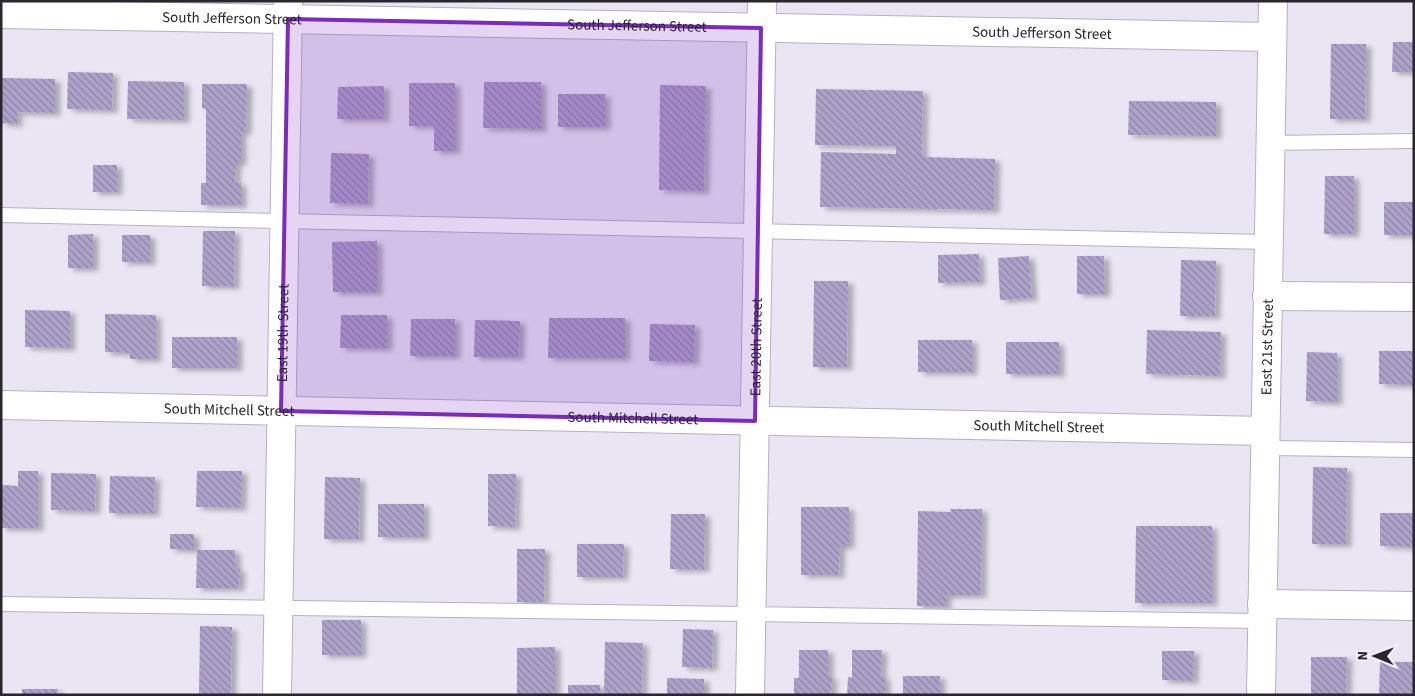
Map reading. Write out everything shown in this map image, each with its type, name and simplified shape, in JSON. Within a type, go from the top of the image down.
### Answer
[{"type":"street","name":"East 20th Street","points":[[750,695],[762,1]]},
{"type":"street","name":"East 21st Street","points":[[1261,695],[1273,1]]},
{"type":"street","name":"South Jefferson Street","points":[[1,14],[288,10],[761,28],[1272,37]]},
{"type":"street","name":"East 19th Street","points":[[276,695],[288,10]]},
{"type":"street","points":[[1267,296],[1414,297]]},
{"type":"street","name":"South Mitchell Street","points":[[1,405],[755,421],[1265,440]]},
{"type":"street","points":[[1262,613],[1414,606]]},
{"type":"lane","points":[[1270,143],[1414,141]]},
{"type":"lane","points":[[1,215],[1268,242]]},
{"type":"lane","points":[[1265,440],[1414,450]]},
{"type":"lane","points":[[1,604],[752,614],[1262,613]]},
{"type":"highlighted area","points":[[288,19],[761,28],[755,421],[281,411]]},
{"type":"building","points":[[1393,42],[1414,42],[1414,72],[1392,72]]},
{"type":"building","points":[[1331,44],[1366,44],[1365,119],[1330,119]]},
{"type":"building","points":[[68,72],[113,73],[112,110],[67,109]]},
{"type":"building","points":[[2,78],[55,79],[55,113],[17,112],[17,124],[1,123]]},
{"type":"building","points":[[128,81],[184,82],[184,120],[127,119]]},
{"type":"building","points":[[484,82],[541,82],[541,129],[483,128]]},
{"type":"building","points":[[409,83],[455,83],[455,151],[434,151],[434,126],[409,126]]},
{"type":"building","points":[[202,84],[247,84],[246,132],[241,132],[241,163],[236,163],[235,183],[241,183],[241,205],[201,205],[201,183],[206,183],[206,109],[202,108]]},
{"type":"building","points":[[660,85],[706,86],[704,191],[659,190]]},
{"type":"building","points":[[384,86],[384,119],[337,119],[338,87]]},
{"type":"building","points":[[816,89],[923,91],[922,157],[995,159],[994,210],[820,207],[821,152],[896,154],[896,146],[815,145]]},
{"type":"building","points":[[558,94],[605,94],[605,127],[558,127]]},
{"type":"building","points":[[1129,101],[1216,102],[1216,136],[1128,135]]},
{"type":"building","points":[[331,153],[369,154],[368,204],[330,203]]},
{"type":"building","points":[[93,165],[117,165],[117,192],[93,192]]},
{"type":"building","points":[[1325,176],[1354,176],[1354,234],[1324,234]]},
{"type":"building","points":[[1384,202],[1414,202],[1414,235],[1384,235]]},
{"type":"building","points":[[203,231],[235,231],[234,286],[202,286]]},
{"type":"building","points":[[93,234],[93,268],[68,268],[68,235]]},
{"type":"building","points":[[122,235],[150,235],[150,262],[122,262]]},
{"type":"building","points":[[377,241],[377,292],[333,292],[332,242]]},
{"type":"building","points":[[979,254],[980,282],[938,283],[938,255]]},
{"type":"building","points":[[1029,256],[1032,298],[1000,300],[998,258]]},
{"type":"building","points":[[1077,256],[1104,256],[1105,294],[1077,294]]},
{"type":"building","points":[[1181,260],[1216,261],[1215,316],[1180,316]]},
{"type":"building","points":[[814,281],[848,281],[847,367],[813,367]]},
{"type":"building","points":[[25,310],[70,311],[70,348],[25,347]]},
{"type":"building","points":[[105,314],[156,315],[156,359],[130,359],[130,353],[105,352]]},
{"type":"building","points":[[341,315],[387,315],[387,348],[340,348]]},
{"type":"building","points":[[549,318],[625,318],[625,358],[548,358]]},
{"type":"building","points":[[411,319],[455,319],[455,356],[410,356]]},
{"type":"building","points":[[475,320],[520,321],[519,357],[474,357]]},
{"type":"building","points":[[650,324],[695,325],[694,362],[649,361]]},
{"type":"building","points":[[1147,330],[1221,332],[1220,376],[1146,374]]},
{"type":"building","points":[[172,337],[237,337],[237,368],[172,368]]},
{"type":"building","points":[[918,340],[972,340],[972,372],[918,372]]},
{"type":"building","points":[[1006,342],[1059,342],[1059,374],[1006,374]]},
{"type":"building","points":[[1379,351],[1414,351],[1414,385],[1379,384]]},
{"type":"building","points":[[1307,352],[1337,353],[1337,402],[1306,401]]},
{"type":"building","points":[[1313,467],[1347,468],[1346,544],[1312,544]]},
{"type":"building","points":[[18,471],[38,471],[38,528],[1,528],[1,485],[18,486]]},
{"type":"building","points":[[197,471],[242,471],[241,508],[196,507]]},
{"type":"building","points":[[51,473],[96,474],[95,511],[51,510]]},
{"type":"building","points":[[488,474],[516,474],[515,527],[488,526]]},
{"type":"building","points":[[110,476],[155,477],[154,513],[109,513]]},
{"type":"building","points":[[325,477],[360,478],[359,539],[324,539]]},
{"type":"building","points":[[378,504],[424,504],[424,537],[378,537]]},
{"type":"building","points":[[801,507],[849,507],[849,546],[840,546],[839,575],[801,575]]},
{"type":"building","points":[[950,509],[982,509],[981,595],[946,595],[946,606],[917,606],[918,511],[951,512]]},
{"type":"building","points":[[1380,513],[1414,513],[1414,547],[1380,546]]},
{"type":"building","points":[[671,514],[705,514],[704,569],[670,569]]},
{"type":"building","points":[[1136,526],[1212,526],[1212,603],[1135,603]]},
{"type":"building","points":[[170,534],[194,534],[194,550],[170,549]]},
{"type":"building","points":[[577,544],[624,544],[623,577],[577,577]]},
{"type":"building","points":[[517,549],[545,549],[544,602],[517,602]]},
{"type":"building","points":[[197,550],[235,550],[236,569],[240,569],[239,588],[196,588]]},
{"type":"building","points":[[322,620],[361,620],[361,655],[322,655]]},
{"type":"building","points":[[200,626],[232,627],[231,695],[199,695]]},
{"type":"building","points":[[683,629],[713,630],[712,668],[682,667]]},
{"type":"building","points":[[605,642],[643,643],[642,695],[604,695]]},
{"type":"building","points":[[555,647],[555,695],[517,695],[517,648]]},
{"type":"building","points":[[799,650],[828,650],[828,677],[832,677],[831,695],[794,695],[794,678],[799,678]]},
{"type":"building","points":[[852,650],[882,650],[881,677],[885,677],[885,695],[847,695],[848,677],[852,678]]},
{"type":"building","points":[[1162,651],[1194,651],[1193,681],[1162,680]]},
{"type":"building","points":[[1311,657],[1347,657],[1346,695],[1311,695]]},
{"type":"building","points":[[1380,662],[1414,662],[1414,695],[1379,695]]},
{"type":"building","points":[[903,676],[940,676],[940,695],[903,695]]},
{"type":"building","points":[[667,678],[704,679],[704,695],[667,695]]},
{"type":"building","points":[[568,685],[600,685],[600,695],[568,695]]},
{"type":"building","points":[[22,689],[58,689],[57,695],[22,695]]}]
